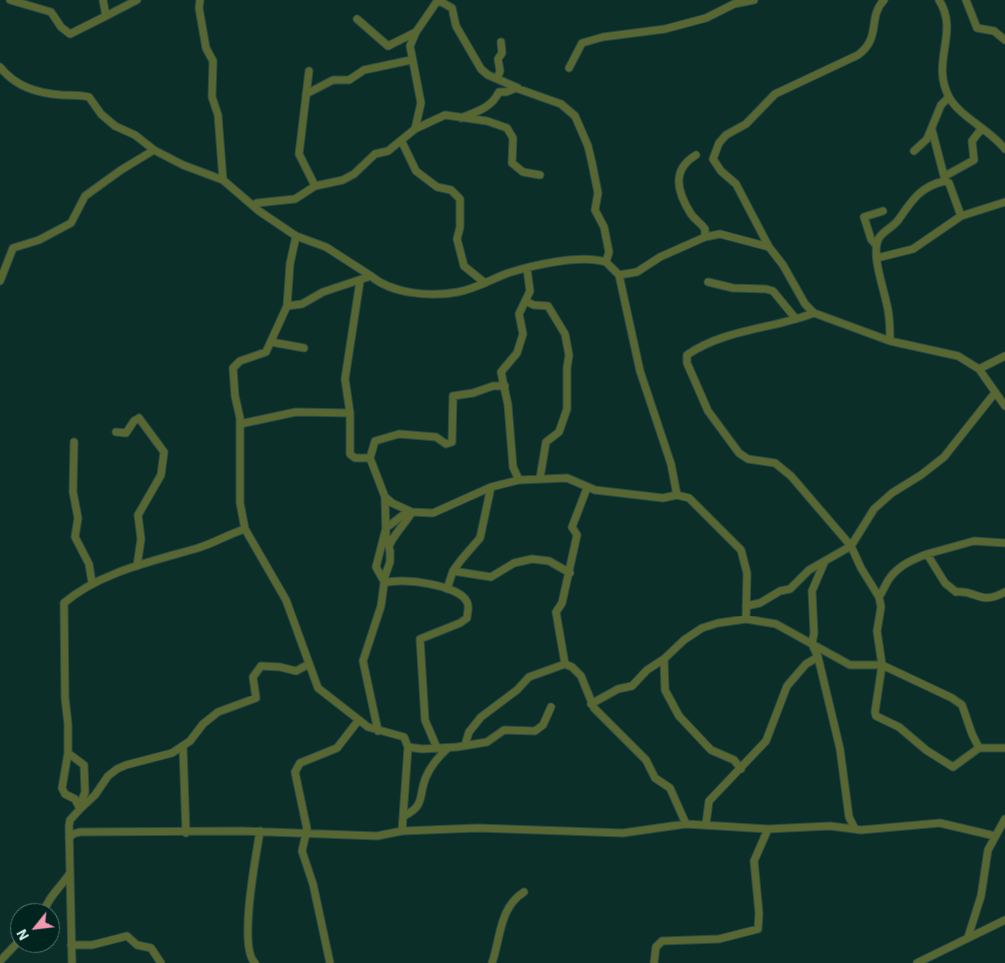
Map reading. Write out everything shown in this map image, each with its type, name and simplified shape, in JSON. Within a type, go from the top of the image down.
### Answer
[{"type":"street","points":[[10,0],[51,12],[61,27],[70,34],[137,0]]},
{"type":"street","points":[[103,0],[106,16]]},
{"type":"street","points":[[200,0],[199,8],[206,48],[213,61],[212,97],[218,115],[223,180]]},
{"type":"street","points":[[415,130],[422,103],[411,60],[410,46],[416,32],[438,0],[452,8],[456,26],[481,69],[518,88],[562,104],[575,116],[588,146],[592,164],[598,193],[595,210],[604,227],[608,245],[609,258],[606,262]]},
{"type":"street","points":[[569,68],[582,43],[603,37],[665,29],[706,18],[734,4],[754,0]]},
{"type":"street","points":[[884,0],[877,9],[868,47],[858,55],[775,94],[754,114],[749,122],[735,128],[719,143],[713,159],[715,165],[736,184],[769,247],[783,265],[805,304],[814,313],[890,341],[958,356],[979,369],[994,394],[1005,406]]},
{"type":"street","points":[[939,0],[947,19],[941,74],[949,97],[955,107],[1005,149]]},
{"type":"street","points":[[966,0],[977,28],[994,31],[1005,40]]},
{"type":"street","points":[[357,18],[388,46],[416,32]]},
{"type":"street","points":[[496,78],[500,71],[498,59],[502,52],[502,42]]},
{"type":"street","points":[[306,94],[333,80],[349,80],[364,70],[411,60]]},
{"type":"street","points":[[0,67],[3,75],[25,88],[56,94],[89,97],[101,114],[114,126],[135,135],[154,150],[183,165],[223,180],[254,206],[296,236],[326,247],[371,276],[380,284],[401,292],[458,292],[543,264],[576,261],[606,262],[619,275],[640,371],[671,464],[677,495]]},
{"type":"street","points":[[310,71],[299,154],[316,186]]},
{"type":"street","points":[[461,118],[485,109],[495,100],[499,92],[518,88]]},
{"type":"street","points":[[914,151],[927,140],[942,106],[949,97]]},
{"type":"street","points":[[254,206],[258,203],[295,199],[316,186],[343,180],[354,174],[375,154],[388,150],[402,142],[415,130],[445,115],[487,121],[507,128],[513,138],[512,163],[524,172],[540,175]]},
{"type":"street","points":[[890,341],[888,309],[876,245],[880,236],[898,220],[904,209],[916,196],[974,160],[972,141],[982,128]]},
{"type":"street","points":[[932,130],[945,178],[951,186],[961,216]]},
{"type":"street","points":[[402,142],[416,171],[437,187],[450,190],[460,199],[460,227],[457,239],[464,266],[485,283]]},
{"type":"street","points":[[0,281],[13,248],[39,240],[70,224],[85,196],[121,170],[154,150]]},
{"type":"street","points":[[696,155],[685,162],[679,171],[678,179],[692,215],[705,229],[705,237]]},
{"type":"street","points":[[877,258],[913,249],[961,216],[1005,202]]},
{"type":"street","points":[[876,245],[871,239],[864,217],[883,211]]},
{"type":"street","points":[[619,275],[637,272],[660,257],[705,237],[728,234],[769,247]]},
{"type":"street","points":[[296,236],[290,264],[288,306],[271,342],[263,354],[240,361],[232,368],[234,396],[240,424],[240,503],[245,529],[286,600],[318,688],[358,721],[378,731],[404,737],[408,747],[402,831]]},
{"type":"street","points":[[519,480],[513,467],[505,386],[501,372],[517,353],[523,334],[519,314],[530,291],[527,269]]},
{"type":"street","points":[[288,306],[302,304],[323,292],[371,276]]},
{"type":"street","points":[[360,281],[345,379],[350,413],[350,454],[354,458],[370,458]]},
{"type":"street","points":[[708,282],[733,288],[774,291],[796,319]]},
{"type":"street","points":[[525,300],[534,305],[548,306],[565,334],[569,349],[567,408],[560,432],[546,442],[540,478]]},
{"type":"street","points":[[814,313],[725,338],[696,349],[687,355],[687,363],[708,411],[739,453],[748,459],[775,463],[791,476],[851,546],[861,568],[879,597],[881,607],[877,631],[882,665],[875,712],[880,720],[899,728],[926,750],[953,767],[979,748],[1005,748]]},
{"type":"street","points":[[271,342],[304,348]]},
{"type":"street","points":[[979,369],[1005,356]]},
{"type":"street","points":[[378,731],[363,661],[374,632],[390,562],[385,497],[370,458],[375,441],[399,434],[436,437],[446,444],[452,442],[453,396],[493,386],[505,386]]},
{"type":"street","points":[[746,606],[760,603],[780,591],[790,588],[809,570],[851,546],[874,509],[892,493],[921,475],[944,456],[994,394]]},
{"type":"street","points":[[240,424],[296,412],[350,413]]},
{"type":"street","points":[[116,432],[126,433],[134,421],[139,418],[164,452],[161,475],[138,515],[141,539],[137,566]]},
{"type":"street","points":[[74,442],[73,492],[78,518],[76,537],[89,564],[92,583]]},
{"type":"street","points":[[385,583],[376,567],[386,528],[403,515],[412,512],[433,513],[492,486],[519,480],[567,478],[587,488],[663,498],[677,495],[695,501],[730,541],[741,550],[747,573],[746,619]]},
{"type":"street","points":[[447,589],[453,571],[480,538],[492,486]]},
{"type":"street","points":[[565,664],[556,617],[570,573],[577,535],[572,527],[587,488]]},
{"type":"street","points":[[385,497],[392,503],[412,512]]},
{"type":"street","points":[[389,547],[393,537],[403,527],[412,512]]},
{"type":"street","points":[[80,807],[75,798],[66,794],[62,788],[68,753],[64,603],[92,583],[150,560],[200,547],[245,529]]},
{"type":"street","points":[[879,597],[889,579],[900,567],[927,554],[974,541],[1005,543]]},
{"type":"street","points":[[927,554],[945,583],[956,592],[965,592],[974,597],[987,599],[1005,592]]},
{"type":"street","points":[[453,571],[491,577],[514,563],[532,559],[549,561],[570,573]]},
{"type":"street","points":[[824,563],[812,591],[814,633],[812,644],[818,658],[840,749],[849,817],[855,829]]},
{"type":"street","points":[[385,583],[394,580],[447,589],[467,601],[469,605],[467,618],[460,623],[420,639],[425,720],[437,748]]},
{"type":"street","points":[[591,704],[618,689],[632,686],[647,670],[664,660],[684,640],[702,628],[718,623],[746,619],[776,624],[850,665],[882,665],[962,706],[979,748]]},
{"type":"street","points":[[706,824],[709,801],[766,741],[788,686],[806,664],[818,658]]},
{"type":"street","points":[[664,660],[665,690],[679,716],[711,750],[734,760],[741,769]]},
{"type":"street","points":[[72,963],[69,838],[70,820],[80,807],[96,795],[108,776],[117,769],[126,764],[161,757],[183,747],[203,724],[218,712],[256,698],[253,676],[261,666],[280,667],[296,671],[310,664]]},
{"type":"street","points":[[464,745],[469,732],[481,717],[517,690],[529,677],[565,664],[572,666],[581,676],[591,704],[646,760],[655,778],[670,788],[686,824]]},
{"type":"street","points":[[408,747],[448,748],[487,742],[504,730],[535,731],[543,726],[551,707]]},
{"type":"street","points":[[330,963],[313,884],[302,851],[307,834],[305,816],[294,772],[300,762],[337,748],[358,721]]},
{"type":"street","points":[[183,747],[186,833]]},
{"type":"street","points":[[404,816],[420,804],[425,778],[436,759],[448,748]]},
{"type":"street","points":[[68,753],[84,765],[85,792],[80,807]]},
{"type":"street","points":[[968,937],[980,896],[988,850],[1005,819]]},
{"type":"street","points":[[69,838],[73,834],[80,832],[260,832],[377,836],[402,831],[478,828],[623,833],[655,830],[686,824],[768,829],[830,826],[876,830],[940,823],[995,836]]},
{"type":"street","points":[[654,963],[656,947],[662,941],[719,939],[758,929],[759,913],[754,862],[764,844],[768,829]]},
{"type":"street","points":[[255,963],[249,951],[247,929],[250,894],[260,832]]},
{"type":"street","points":[[47,903],[62,886],[70,873]]},
{"type":"street","points":[[492,963],[503,918],[515,898],[524,892]]},
{"type":"street","points":[[917,963],[1005,920]]},
{"type":"street","points":[[71,945],[92,945],[127,936],[137,945],[151,948],[161,963]]},
{"type":"street","points":[[0,961],[10,950]]}]
